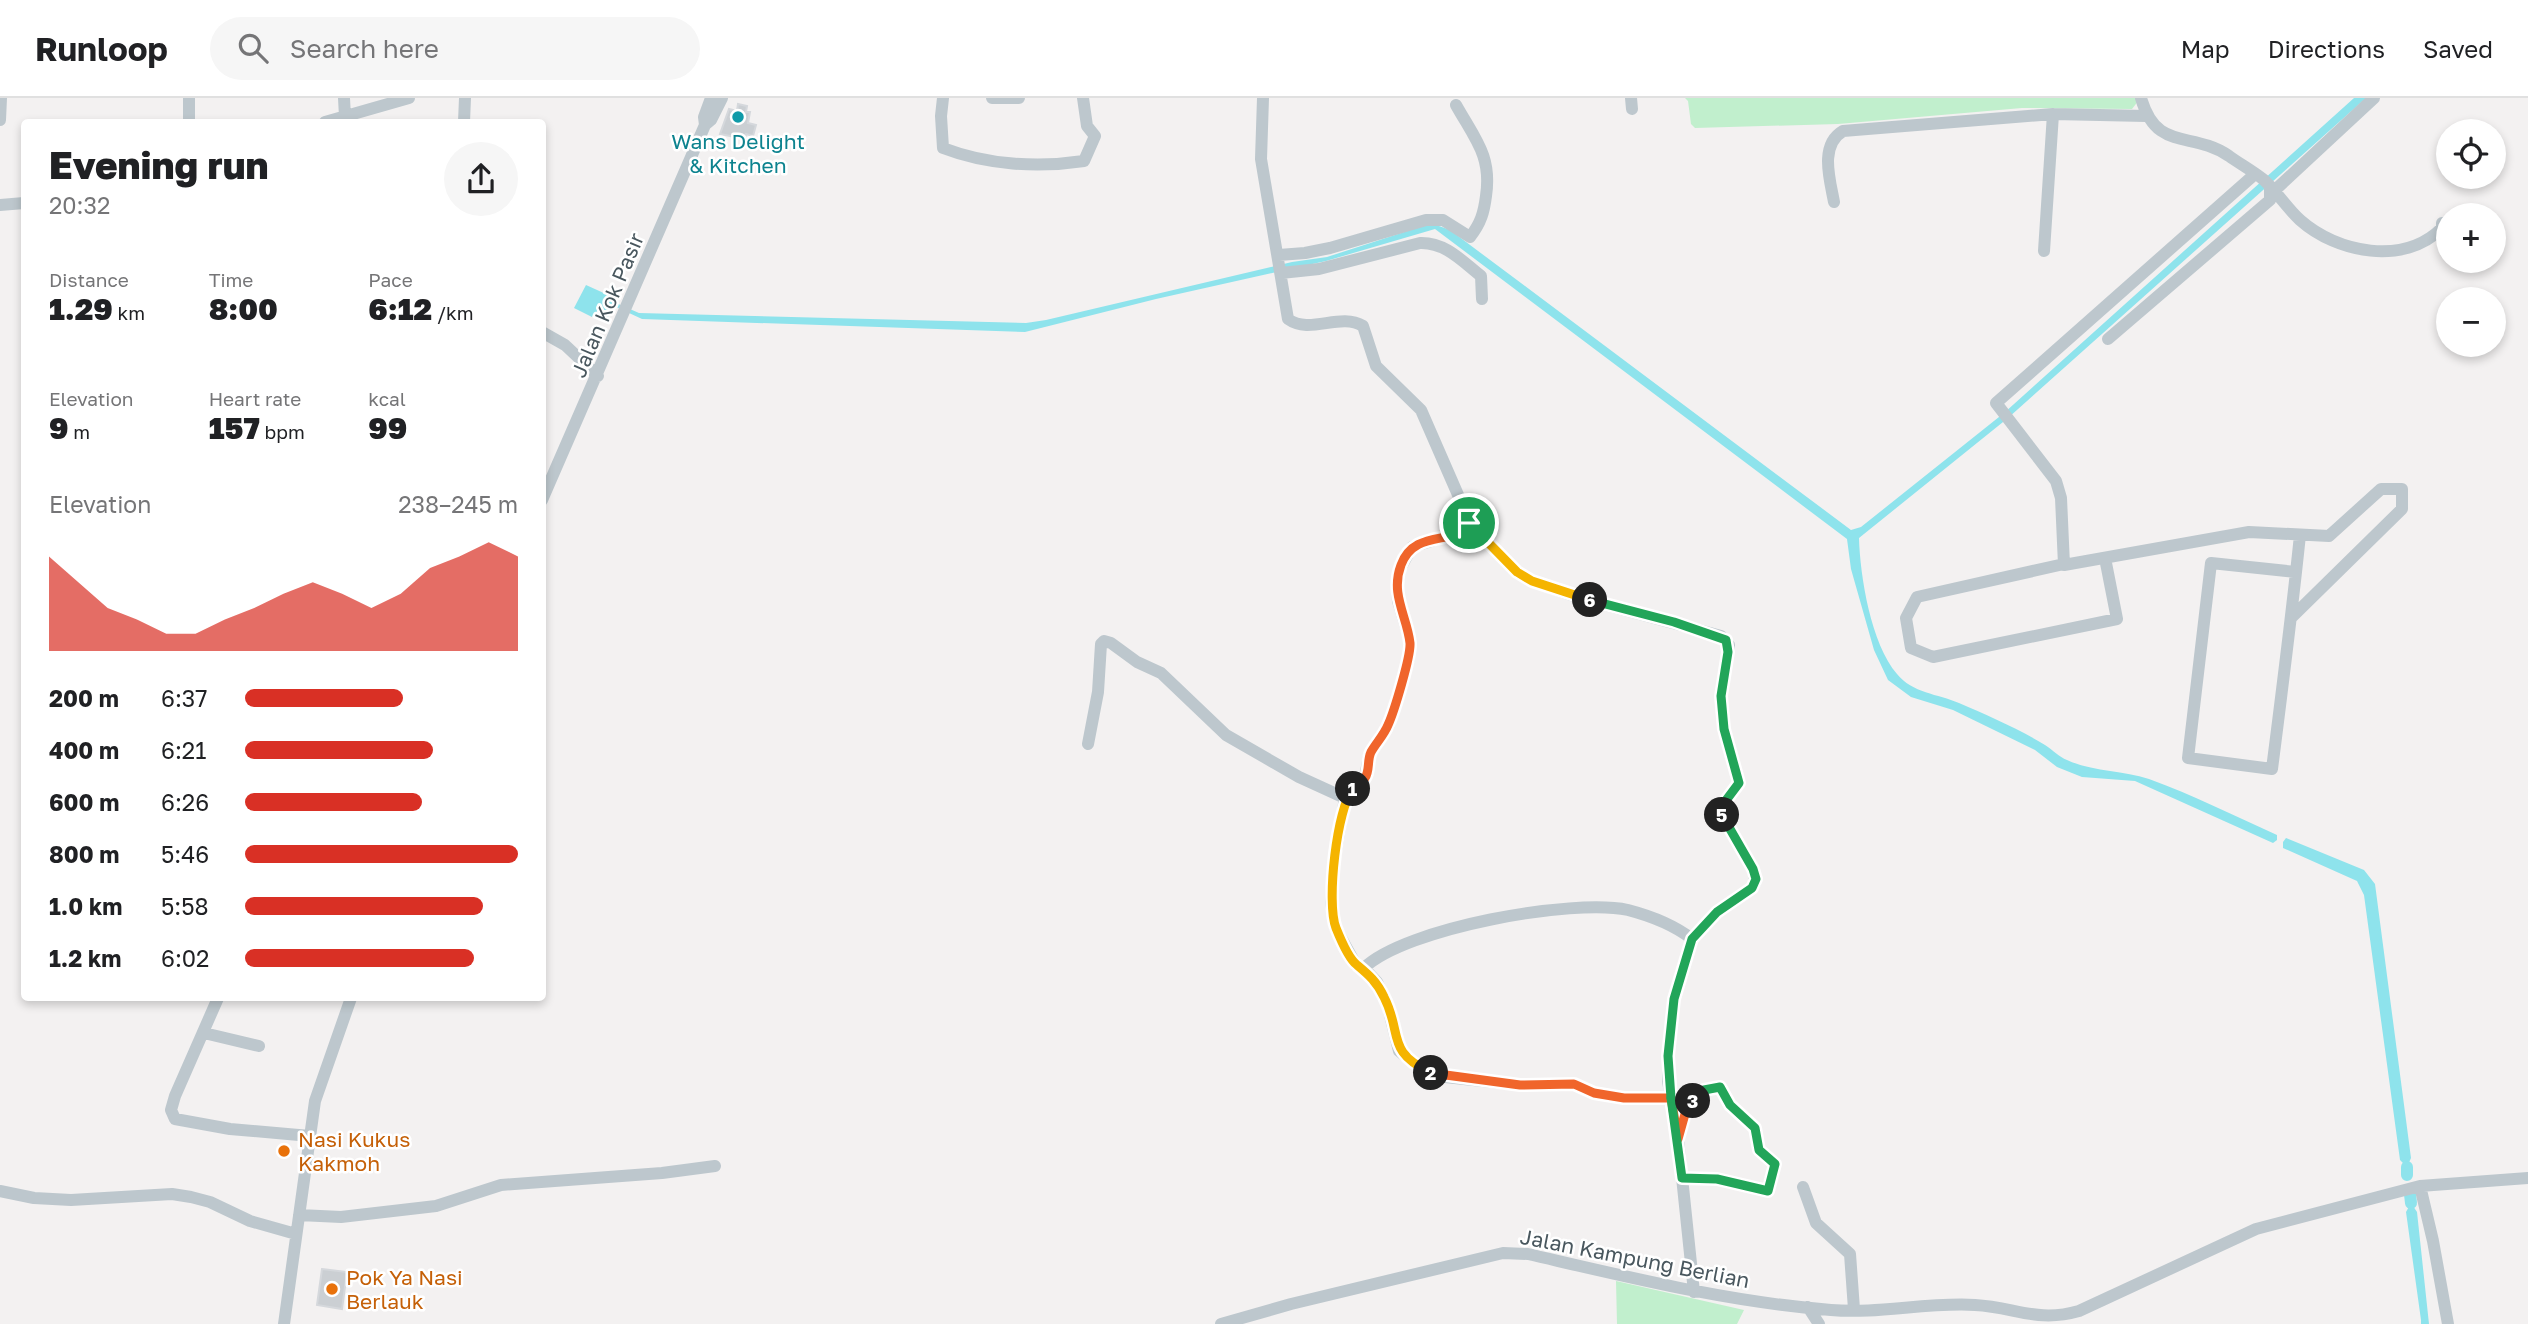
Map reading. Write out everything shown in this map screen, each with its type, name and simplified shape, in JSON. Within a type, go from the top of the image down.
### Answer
[{"type":"street","points":[[0,120],[1,98]]},
{"type":"street","points":[[189,98],[189,119]]},
{"type":"street","points":[[344,98],[345,117]]},
{"type":"street","points":[[337,119],[409,98]]},
{"type":"street","points":[[464,119],[465,98]]},
{"type":"street","points":[[943,98],[943,148],[978,158],[1040,165],[1084,161],[1095,136],[1087,126],[1083,98]]},
{"type":"street","points":[[992,98],[1019,98]]},
{"type":"street","points":[[1263,98],[1261,159],[1279,255],[1286,312],[1293,322],[1310,324],[1350,320],[1363,326],[1376,366],[1421,410],[1469,523],[1517,572],[1532,581],[1580,598],[1721,636],[1729,645],[1721,696],[1723,718],[1739,783],[1724,803],[1722,815],[1756,879],[1752,888],[1717,912],[1692,939],[1674,999],[1668,1056],[1694,1292]]},
{"type":"street","points":[[2141,98],[2146,116],[2157,130],[2221,151],[2265,183],[2301,220],[2325,236],[2371,252],[2396,251],[2436,234]]},
{"type":"street","points":[[2064,564],[2061,498],[2056,481],[1996,403],[2265,183],[2375,98]]},
{"type":"street","name":"Jalan Kok Pasir","points":[[546,491],[705,125],[712,120],[716,99]]},
{"type":"street","points":[[1279,255],[1318,251],[1426,220],[1443,220],[1470,237],[1483,216],[1489,176],[1487,160],[1456,105]]},
{"type":"street","points":[[1834,202],[1827,157],[1835,137],[1843,131],[2053,114],[2146,116]]},
{"type":"street","points":[[2044,251],[2053,114]]},
{"type":"street","points":[[2108,339],[2270,200],[2265,183]]},
{"type":"street","points":[[0,205],[21,203]]},
{"type":"street","points":[[1281,273],[1319,270],[1432,242],[1444,247],[1481,276],[1482,299]]},
{"type":"street","points":[[546,334],[565,345],[598,376]]},
{"type":"street","points":[[2105,558],[2118,619],[1933,657],[1911,648],[1906,618],[1917,597],[2064,564],[2249,532],[2329,536],[2381,489],[2402,489],[2402,509],[2291,618]]},
{"type":"street","points":[[1469,523],[1463,531],[1417,544],[1405,555],[1399,569],[1397,587],[1400,609],[1409,637],[1409,659],[1389,725],[1369,756],[1365,777],[1345,798],[1334,862],[1331,902],[1335,927],[1356,965],[1364,968],[1377,982],[1387,1003],[1399,1051],[1417,1066],[1436,1076],[1520,1085],[1574,1084],[1594,1093],[1624,1098],[1671,1098]]},
{"type":"street","points":[[2296,572],[2211,562],[2189,758],[2272,769],[2291,618],[2296,572],[2300,535]]},
{"type":"street","points":[[1088,744],[1098,692],[1101,644],[1104,641],[1160,673],[1226,735],[1290,772],[1345,798]]},
{"type":"street","points":[[1364,968],[1392,948],[1465,925],[1578,906],[1627,910],[1677,927],[1692,939]]},
{"type":"street","points":[[217,1001],[175,1096],[171,1110],[175,1119],[230,1129],[310,1136]]},
{"type":"street","points":[[284,1324],[310,1136],[325,1068],[350,1001]]},
{"type":"street","points":[[204,1034],[258,1046]]},
{"type":"street","points":[[1678,1139],[1685,1114],[1698,1095],[1710,1087],[1720,1087],[1730,1105],[1755,1128],[1759,1150],[1775,1164],[1768,1191],[1717,1179],[1682,1178]]},
{"type":"street","points":[[299,1215],[341,1217],[436,1206],[501,1185],[662,1173],[715,1166]]},
{"type":"street","name":"Jalan Kampung Berlian","points":[[1221,1324],[1291,1304],[1503,1253],[1528,1254],[1694,1292],[1808,1307],[1854,1309],[1975,1304],[2039,1317],[2061,1316],[2092,1305],[2256,1229],[2420,1186],[2528,1178]]},
{"type":"street","points":[[2420,1186],[2448,1324]]},
{"type":"street","points":[[1803,1187],[1816,1223],[1850,1254],[1854,1309]]},
{"type":"street","points":[[0,1191],[34,1198],[71,1199],[172,1194],[191,1197],[250,1221],[296,1234]]},
{"type":"street","points":[[1808,1307],[1819,1324]]},
{"type":"green space","points":[[1685,98],[2139,100],[2132,109],[2022,108],[1838,124],[1695,128],[1691,124],[1688,101]]},
{"type":"green space","points":[[1616,1281],[1744,1310],[1737,1324],[1617,1324]]},
{"type":"water","points":[[2354,98],[2366,98],[2008,418],[1859,538],[1865,590],[1874,628],[1888,661],[1903,680],[1918,689],[1959,703],[2014,728],[2067,760],[2087,767],[2149,779],[2198,799],[2277,835],[2277,840],[2273,843],[2135,781],[2082,777],[2057,767],[2035,750],[1953,710],[1911,697],[1888,680],[1874,650],[1851,569],[1847,539],[1435,229],[1326,261],[1025,332],[642,319],[614,306],[608,317],[598,310],[592,317],[574,308],[586,285],[617,299],[616,303],[639,313],[1026,323],[1292,262],[1327,257],[1426,225],[1439,226],[1450,230],[1851,530],[1861,527],[2004,413]]},
{"type":"water","points":[[2286,838],[2364,870],[2375,884],[2411,1158],[2407,1167],[2400,1160],[2364,895],[2357,881],[2283,848]]},
{"type":"water","points":[[2411,1203],[2417,1212],[2429,1324],[2421,1324],[2406,1212]]},
{"type":"building","name":"Wans Delight & Kitchen","points":[[738,104],[747,106],[746,112],[750,112],[748,123],[756,125],[753,136],[746,134],[745,139],[720,134],[729,109],[737,111]]},
{"type":"building","name":"Pok Ya Nasi Berlauk","points":[[322,1269],[347,1272],[342,1309],[317,1305]]},
{"type":"waterway","points":[[2407,1167],[2407,1175]]},
{"type":"waterway","points":[[2410,1194],[2411,1203]]},
{"type":"place","name":"Wans Delight & Kitchen","points":[[738,117]]},
{"type":"place","name":"Nasi Kukus Kakmoh","points":[[284,1151]]},
{"type":"place","name":"Pok Ya Nasi Berlauk","points":[[332,1289]]},
{"type":"route","points":[[1469,523],[1463,531],[1412,547],[1399,569],[1398,601],[1409,637],[1409,659],[1389,725],[1369,756],[1367,773],[1345,798],[1334,862],[1331,902],[1335,927],[1356,965],[1364,968],[1377,982],[1387,1003],[1399,1051],[1417,1066],[1436,1076],[1520,1085],[1574,1084],[1594,1093],[1624,1098],[1671,1098],[1678,1139],[1691,1103],[1704,1090],[1720,1087],[1730,1105],[1755,1128],[1759,1150],[1775,1164],[1768,1191],[1717,1179],[1692,1176],[1682,1178],[1678,1139],[1668,1081],[1676,985],[1692,939],[1717,912],[1752,888],[1756,879],[1756,874],[1722,815],[1724,803],[1739,783],[1724,729],[1721,696],[1729,645],[1721,636],[1629,609],[1580,598],[1532,581],[1517,572],[1469,523]]}]
